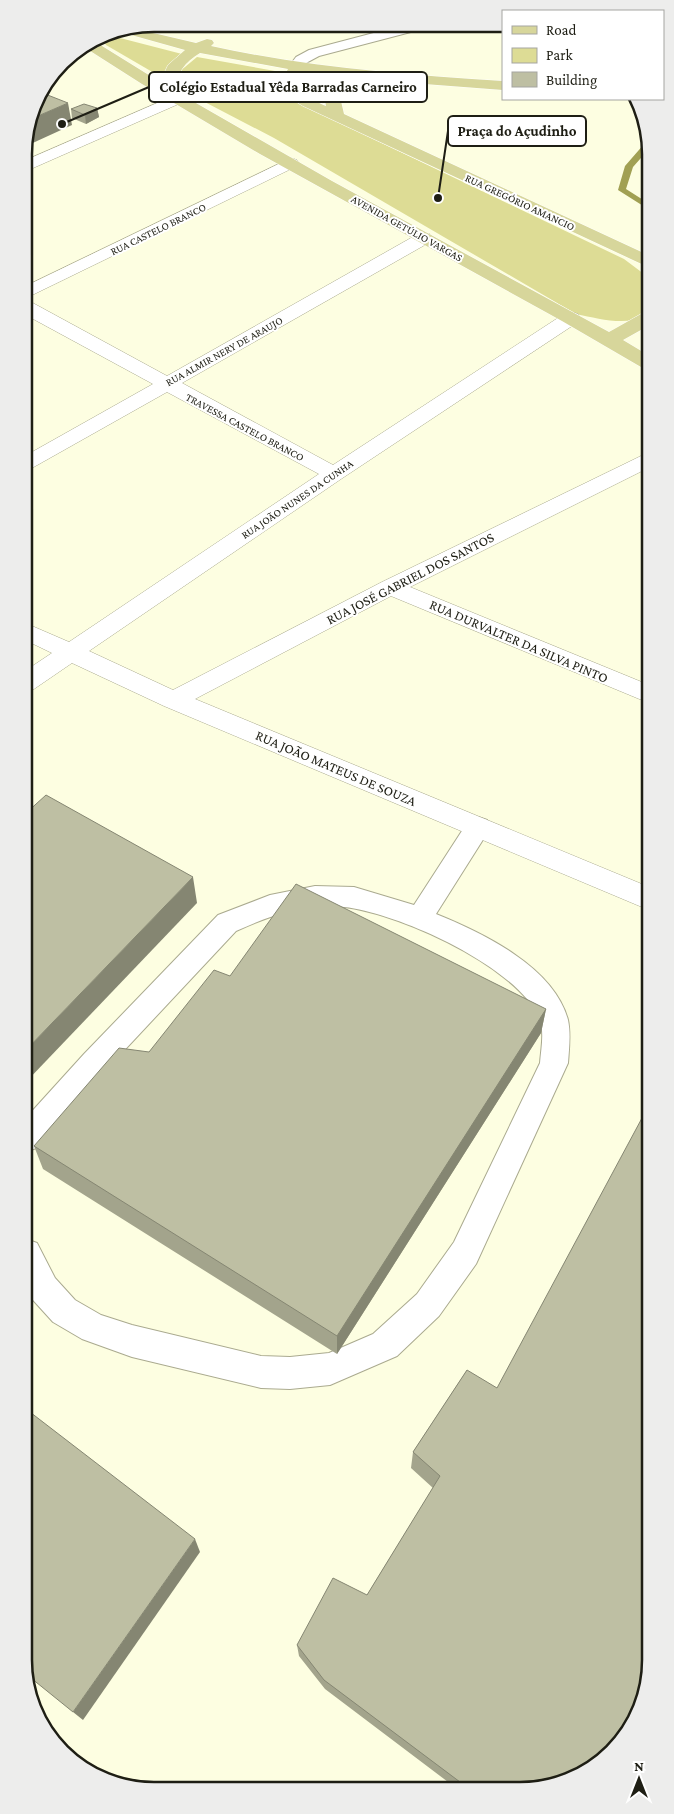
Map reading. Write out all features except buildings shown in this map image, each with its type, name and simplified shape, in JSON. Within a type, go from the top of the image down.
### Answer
[{"type":"main road","points":[[138,34],[197,48],[297,65],[408,79],[502,86]]},
{"type":"main road","points":[[173,96],[168,78],[174,67],[197,48],[210,42],[225,39]]},
{"type":"main road","name":"AVENIDA GETÚLIO VARGAS","points":[[103,44],[173,96],[424,238],[571,318],[642,360]]},
{"type":"main road","points":[[296,49],[408,79]]},
{"type":"main road","name":"RUA GREGÓRIO AMANCIO","points":[[297,65],[289,82],[292,90],[308,103],[642,259]]},
{"type":"main road","points":[[337,118],[334,101],[339,93],[345,89],[373,81],[408,79]]},
{"type":"main road","points":[[608,341],[642,322]]},
{"type":"street","points":[[33,163],[173,96]]},
{"type":"street","name":"RUA CASTELO BRANCO","points":[[33,290],[291,163]]},
{"type":"street","name":"RUA ALMIR NERY DE ARAUJO","points":[[33,459],[424,238]]},
{"type":"street","name":"TRAVESSA CASTELO BRANCO","points":[[33,311],[334,474]]},
{"type":"street","name":"RUA JOÃO NUNES DA CUNHA","points":[[33,678],[334,474],[571,318]]},
{"type":"street","name":"RUA JOSÉ GABRIEL DOS SANTOS","points":[[173,700],[390,588],[642,463]]},
{"type":"street","name":"RUA DURVALTER DA SILVA PINTO","points":[[390,588],[642,692]]},
{"type":"street","name":"RUA JOÃO MATEUS DE SOUZA","points":[[33,635],[173,700],[642,896]]},
{"type":"lane","points":[[297,65],[301,60],[314,53],[378,32]]},
{"type":"lane","points":[[419,919],[478,827]]},
{"type":"lane","points":[[32,1132],[94,1063],[227,924],[255,910],[291,899],[348,896],[382,905],[463,936],[518,972],[544,1002],[552,1016],[556,1041],[554,1063],[465,1253],[428,1305],[385,1345],[330,1369],[290,1373],[261,1372],[132,1341],[93,1328],[64,1310],[44,1289],[32,1266]]},
{"type":"green space","points":[[120,38],[182,54],[161,77],[105,43]]},
{"type":"green space","points":[[197,57],[286,73],[280,92],[292,100],[624,259],[642,272],[642,318],[621,321],[576,314],[274,138],[176,87],[179,72]]},
{"type":"waterway","points":[[642,152],[629,166],[622,190],[642,203]]},
{"type":"place","name":"Colégio Estadual Yêda Barradas Carneiro","points":[[62,124]]},
{"type":"place","name":"Praça do Açudinho","points":[[438,198]]}]
